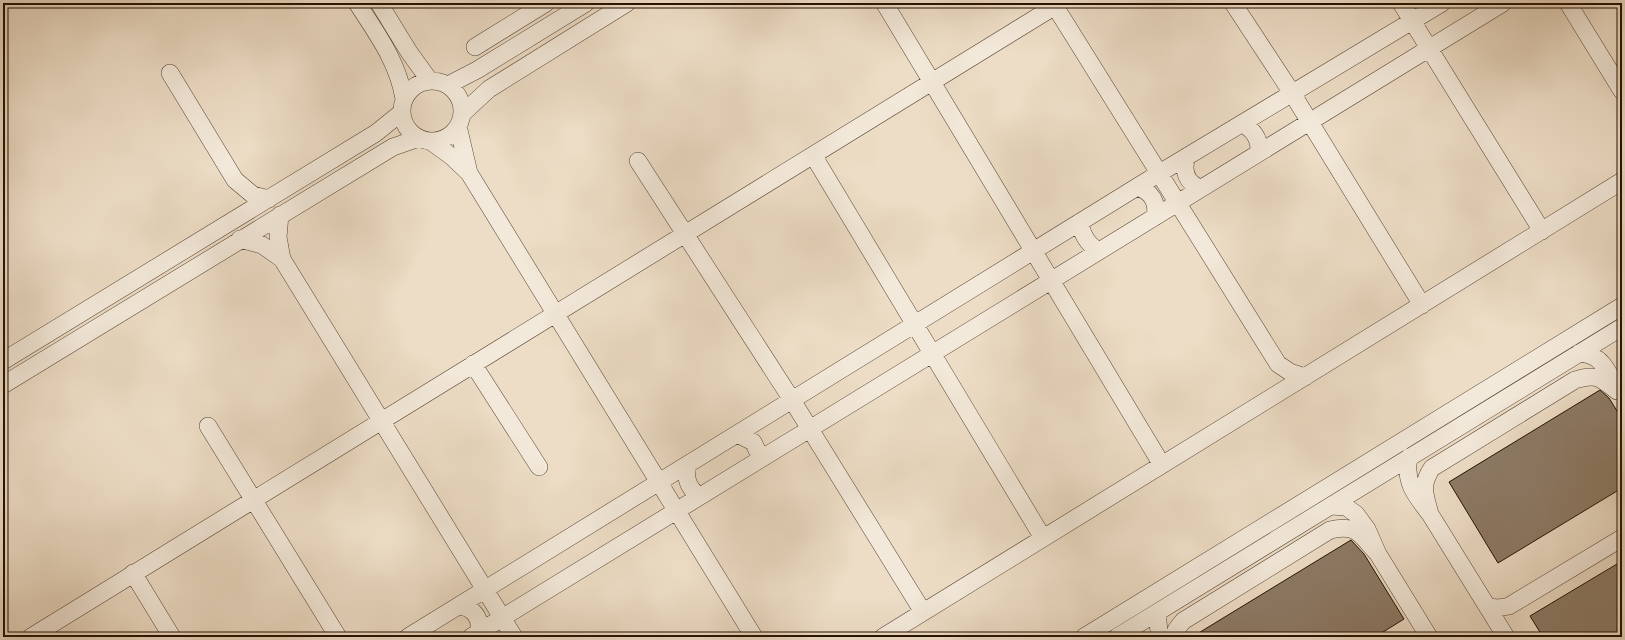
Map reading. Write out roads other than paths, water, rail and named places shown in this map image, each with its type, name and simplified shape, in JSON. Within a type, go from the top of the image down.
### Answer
[{"type":"street","points":[[357,3],[392,58],[402,85],[404,122],[410,131],[451,156],[469,173]]},
{"type":"street","points":[[379,3],[409,52],[430,81]]},
{"type":"street","points":[[475,47],[546,3]]},
{"type":"street","points":[[448,85],[477,70],[586,3]]},
{"type":"street","points":[[3,385],[393,147],[424,139],[441,139],[451,134],[460,120],[489,89],[627,3]]},
{"type":"street","points":[[1233,3],[1310,121],[1422,305]]},
{"type":"street","points":[[1401,3],[1542,231]]},
{"type":"street","points":[[409,637],[1158,174],[1442,3]]},
{"type":"street","points":[[475,634],[1503,3]]},
{"type":"street","points":[[1568,3],[1622,91]]},
{"type":"street","points":[[886,4],[1162,465]]},
{"type":"street","points":[[31,637],[932,82],[1056,4],[1158,174],[1278,364],[1290,372],[1305,377]]},
{"type":"street","points":[[170,73],[235,180],[253,195],[269,198]]},
{"type":"street","points":[[3,361],[376,133],[403,106],[411,89],[423,82],[430,81],[448,85],[456,92],[461,102],[460,120],[462,150],[469,173],[754,637]]},
{"type":"street","points":[[1242,124],[1252,130],[1255,134],[1259,146],[1258,153]]},
{"type":"street","points":[[813,155],[933,352],[1043,538]]},
{"type":"street","points":[[1186,157],[1186,174],[1191,183],[1200,188]]},
{"type":"street","points":[[638,161],[686,233],[792,400],[923,612]]},
{"type":"street","points":[[235,180],[238,202],[237,217]]},
{"type":"street","points":[[883,637],[1622,181]]},
{"type":"street","points":[[1137,187],[1143,189],[1152,197],[1156,208],[1155,216]]},
{"type":"street","points":[[280,215],[278,237],[282,259],[514,637]]},
{"type":"street","points":[[1080,222],[1084,236],[1093,247],[1099,251]]},
{"type":"street","points":[[240,239],[262,245],[282,259]]},
{"type":"street","points":[[1084,637],[1622,306]]},
{"type":"street","points":[[1117,637],[1622,327]]},
{"type":"street","points":[[1579,353],[1594,356],[1602,362],[1608,370],[1620,395]]},
{"type":"street","points":[[473,364],[539,467]]},
{"type":"street","points":[[1278,364],[1280,393]]},
{"type":"street","points":[[1430,514],[1423,489],[1425,478],[1432,468],[1575,380],[1589,375],[1599,377],[1620,395]]},
{"type":"street","points":[[208,426],[338,637]]},
{"type":"street","points":[[737,434],[753,442],[761,458]]},
{"type":"street","points":[[1409,458],[1407,470],[1409,483],[1417,498],[1430,514],[1506,637]]},
{"type":"street","points":[[687,465],[686,478],[699,496]]},
{"type":"street","points":[[1331,506],[1346,507],[1356,514],[1367,529],[1378,554],[1429,637]]},
{"type":"street","points":[[1176,637],[1176,630],[1183,621],[1330,530],[1343,526],[1355,529],[1378,554]]},
{"type":"street","points":[[1488,607],[1498,608],[1509,606],[1622,538]]},
{"type":"street","points":[[133,574],[172,637]]},
{"type":"street","points":[[458,606],[470,609],[480,622],[475,634]]},
{"type":"street","points":[[1157,613],[1162,637]]}]
